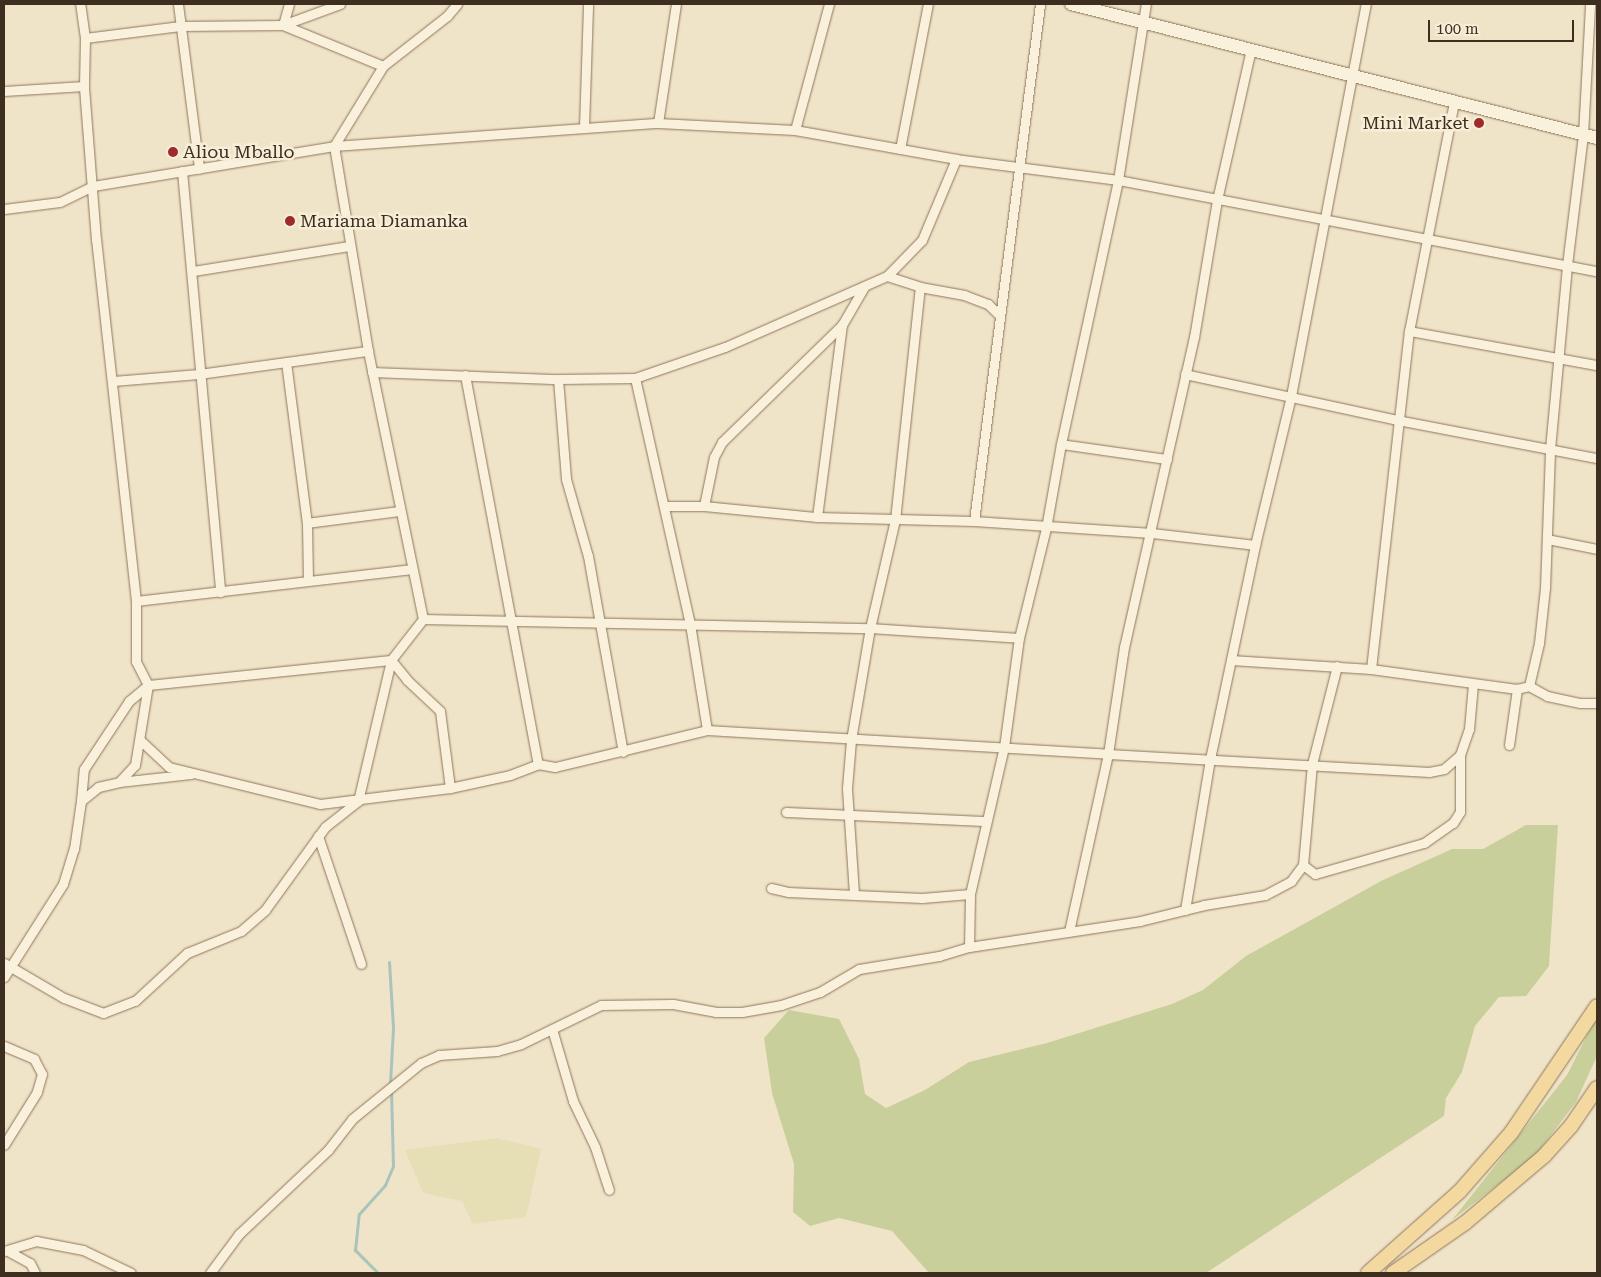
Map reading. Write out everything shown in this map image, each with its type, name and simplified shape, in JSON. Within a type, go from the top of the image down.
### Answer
[{"type":"main road","points":[[1071,4],[1142,20],[1351,76],[1597,138]]},
{"type":"main road","points":[[1368,1273],[1460,1191],[1512,1133],[1597,1006]]},
{"type":"main road","points":[[1393,1273],[1466,1223],[1544,1156],[1571,1126],[1597,1088]]},
{"type":"street","points":[[80,4],[85,38],[84,86],[93,186],[113,380],[124,514],[136,601],[136,661],[148,685],[135,765],[120,782]]},
{"type":"street","points":[[178,4],[199,169]]},
{"type":"street","points":[[283,25],[288,4]]},
{"type":"street","points":[[85,38],[180,26],[283,25],[340,4]]},
{"type":"street","points":[[7,964],[64,998],[103,1013],[135,1001],[187,953],[241,931],[264,910],[318,836],[336,815],[358,801],[392,660],[423,619],[368,351],[349,246],[334,146],[383,66],[447,16],[457,4]]},
{"type":"street","points":[[584,127],[588,4]]},
{"type":"street","points":[[658,123],[676,4]]},
{"type":"street","points":[[795,130],[829,4]]},
{"type":"street","points":[[900,149],[928,4]]},
{"type":"street","points":[[974,521],[998,314],[1040,4]]},
{"type":"street","points":[[969,947],[970,894],[984,821],[1004,747],[1019,638],[1046,528],[1061,444],[1118,180],[1146,4]]},
{"type":"street","points":[[1185,910],[1210,759],[1255,545],[1291,396],[1366,4]]},
{"type":"street","points":[[1529,686],[1539,643],[1547,539],[1550,449],[1560,359],[1567,265],[1583,135],[1590,4]]},
{"type":"street","points":[[283,25],[383,66]]},
{"type":"street","points":[[1069,931],[1108,754],[1122,656],[1152,533],[1185,374],[1217,200],[1251,48]]},
{"type":"street","points":[[4,91],[84,86]]},
{"type":"street","points":[[1371,669],[1397,420],[1409,331],[1429,241],[1454,102]]},
{"type":"street","points":[[4,209],[60,202],[93,186],[334,146],[658,123],[795,130],[956,158],[1118,180],[1429,241],[1597,271]]},
{"type":"street","points":[[372,372],[558,379],[635,378],[725,347],[887,276],[922,240],[956,158]]},
{"type":"street","points":[[182,171],[193,271],[199,374],[220,592]]},
{"type":"street","points":[[193,271],[349,246]]},
{"type":"street","points":[[887,276],[920,287],[964,295],[988,304],[998,314]]},
{"type":"street","points":[[704,506],[714,457],[722,442],[842,325],[864,287]]},
{"type":"street","points":[[854,894],[848,813],[851,740],[870,628],[895,520],[920,287]]},
{"type":"street","points":[[817,517],[842,325]]},
{"type":"street","points":[[1409,331],[1597,365]]},
{"type":"street","points":[[113,380],[199,374],[368,351]]},
{"type":"street","points":[[286,362],[307,523],[308,581]]},
{"type":"street","points":[[1185,374],[1397,420],[1597,458]]},
{"type":"street","points":[[465,375],[538,764]]},
{"type":"street","points":[[635,378],[690,624],[707,730]]},
{"type":"street","points":[[558,379],[566,479],[588,556],[623,752]]},
{"type":"street","points":[[1061,444],[1166,459]]},
{"type":"street","points":[[665,506],[704,506],[817,517],[974,521],[1046,528],[1152,533],[1255,545]]},
{"type":"street","points":[[307,523],[400,511]]},
{"type":"street","points":[[1547,539],[1597,549]]},
{"type":"street","points":[[136,601],[412,569]]},
{"type":"street","points":[[423,619],[870,628],[1019,638]]},
{"type":"street","points":[[4,977],[7,964],[63,884],[74,849],[82,801],[84,769],[129,701],[148,685],[392,660]]},
{"type":"street","points":[[392,660],[407,680],[440,711],[450,788]]},
{"type":"street","points":[[1231,660],[1371,669],[1518,689],[1529,686],[1547,696],[1580,703],[1597,703]]},
{"type":"street","points":[[210,1273],[239,1234],[328,1150],[352,1119],[421,1063],[439,1055],[497,1051],[552,1029],[600,1005],[673,1004],[716,1012],[742,1012],[781,1005],[820,992],[859,969],[939,956],[969,947],[1140,921],[1185,910],[1265,895],[1291,881],[1303,865],[1312,764],[1337,666]]},
{"type":"street","points":[[1303,865],[1315,874],[1424,843],[1453,823],[1460,812],[1460,755],[1469,728],[1473,684]]},
{"type":"street","points":[[1509,744],[1518,689]]},
{"type":"street","points":[[140,740],[169,767],[320,804],[358,801],[450,788],[510,775],[538,764],[555,767],[623,752],[707,730],[851,740],[1312,764],[1429,772],[1444,769],[1460,755]]},
{"type":"street","points":[[82,801],[98,787],[120,782],[192,774]]},
{"type":"street","points":[[786,812],[848,813],[984,821]]},
{"type":"street","points":[[318,836],[361,964]]},
{"type":"street","points":[[771,888],[788,892],[922,898],[970,894]]},
{"type":"street","points":[[552,1029],[573,1102],[595,1148],[609,1190]]},
{"type":"street","points":[[4,1046],[34,1059],[42,1074],[37,1092],[4,1145]]},
{"type":"street","points":[[6,1251],[36,1241],[83,1250],[131,1273]]},
{"type":"street","points":[[6,1251],[30,1263],[35,1273]]},
{"type":"shaded area","points":[[497,1138],[541,1149],[526,1217],[473,1224],[462,1201],[423,1193],[405,1150]]},
{"type":"green space","points":[[1526,825],[1558,825],[1549,966],[1526,996],[1499,997],[1475,1026],[1462,1072],[1446,1098],[1444,1116],[1206,1273],[929,1273],[892,1231],[839,1218],[810,1226],[793,1212],[794,1164],[772,1093],[764,1038],[789,1010],[839,1019],[859,1059],[865,1094],[886,1108],[925,1090],[969,1062],[1047,1043],[1172,1004],[1203,990],[1246,956],[1381,881],[1452,849],[1483,849]]},
{"type":"green space","points":[[1597,1016],[1597,1056],[1576,1102],[1535,1156],[1452,1220],[1567,1075]]},
{"type":"waterway","points":[[389,962],[393,1028],[390,1084]]},
{"type":"waterway","points":[[378,1273],[355,1250],[359,1214],[385,1185],[393,1166],[391,1090]]},
{"type":"place","name":"Mini Market","points":[[1479,123]]},
{"type":"place","name":"Aliou Mballo","points":[[173,152]]},
{"type":"place","name":"Mariama Diamanka","points":[[290,221]]}]
